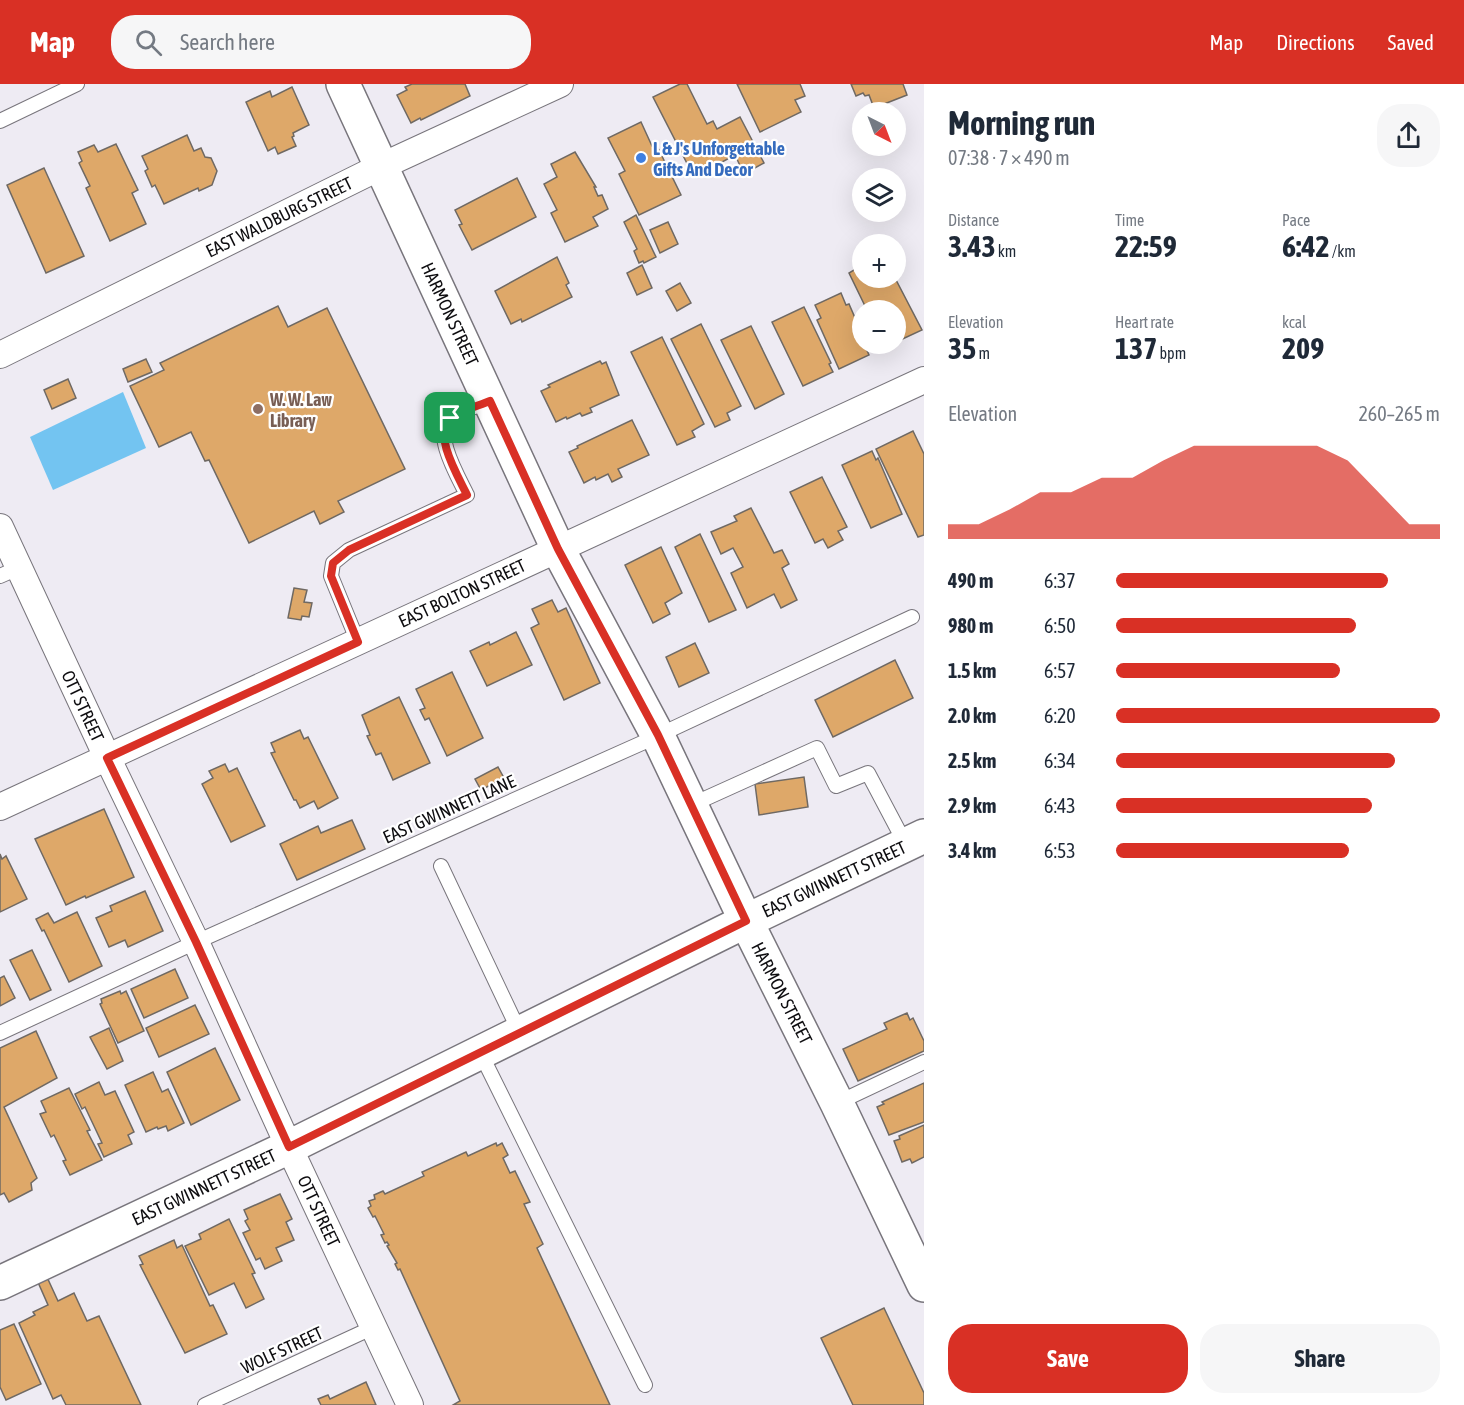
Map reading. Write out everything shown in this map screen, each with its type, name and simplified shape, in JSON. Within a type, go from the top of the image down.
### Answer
[{"type":"main road","name":"HARMON STREET","points":[[344,84],[558,549],[658,735],[924,1285]]},
{"type":"main road","name":"EAST GWINNETT STREET","points":[[0,1283],[289,1147],[746,921],[915,841]]},
{"type":"street","name":"EAST WALDBURG STREET","points":[[0,355],[382,166],[560,84]]},
{"type":"street","name":"EAST BOLTON STREET","points":[[0,807],[924,380]]},
{"type":"street","name":"OTT STREET","points":[[0,527],[9,572],[107,758],[196,942],[410,1405]]},
{"type":"lane","points":[[0,121],[77,84]]},
{"type":"lane","points":[[358,642],[331,576],[333,563],[349,550],[467,495],[444,442],[444,427],[450,418],[490,401]]},
{"type":"lane","name":"EAST GWINNETT LANE","points":[[0,1033],[196,942],[658,735],[912,617]]},
{"type":"lane","points":[[691,805],[818,748],[836,786],[868,773],[915,841]]},
{"type":"lane","points":[[441,866],[520,1033]]},
{"type":"lane","points":[[480,1052],[645,1385]]},
{"type":"lane","points":[[837,1102],[924,1062]]},
{"type":"lane","name":"WOLF STREET","points":[[205,1405],[374,1327]]},
{"type":"water","points":[[123,392],[146,448],[53,490],[30,437]]},
{"type":"building","points":[[412,84],[465,84],[470,96],[411,123],[397,95],[407,90],[405,87]]},
{"type":"building","points":[[680,84],[687,84],[707,124],[713,121],[717,129],[740,117],[764,163],[744,174],[735,155],[694,177],[653,97]]},
{"type":"building","points":[[737,84],[800,84],[805,96],[795,100],[801,112],[760,132]]},
{"type":"building","points":[[851,84],[903,84],[907,95],[889,102],[872,102],[869,95],[865,96],[863,93],[856,96]]},
{"type":"building","points":[[292,87],[309,125],[293,133],[292,137],[296,146],[278,154],[275,147],[268,151],[246,102],[270,91],[272,97]]},
{"type":"building","name":"L & J's Unforgettable Gifts And Decor","points":[[641,122],[652,146],[656,144],[681,195],[639,215],[619,174],[625,171],[608,138]]},
{"type":"building","points":[[187,135],[194,151],[201,148],[205,157],[211,158],[217,171],[212,185],[199,191],[198,188],[164,204],[155,185],[152,187],[142,156]]},
{"type":"building","points":[[116,144],[138,190],[132,193],[146,224],[110,241],[86,188],[90,186],[79,163],[82,161],[78,152],[94,145],[98,152]]},
{"type":"building","points":[[575,152],[596,187],[594,187],[598,196],[602,195],[608,209],[593,217],[598,226],[565,242],[551,213],[557,210],[544,184],[557,177],[551,164]]},
{"type":"building","points":[[44,168],[84,256],[46,273],[7,185]]},
{"type":"building","points":[[517,178],[536,217],[472,250],[459,225],[462,224],[455,210]]},
{"type":"building","points":[[636,215],[656,257],[644,263],[643,261],[639,263],[634,251],[637,249],[624,222]]},
{"type":"building","points":[[668,222],[678,244],[660,253],[650,230]]},
{"type":"building","points":[[557,257],[569,283],[566,285],[572,297],[522,322],[521,319],[511,324],[495,291]]},
{"type":"building","points":[[642,265],[652,288],[637,295],[627,273]]},
{"type":"building","points":[[680,283],[691,303],[677,311],[666,291]]},
{"type":"building","points":[[856,288],[900,288],[922,330],[906,337],[906,300],[862,300]]},
{"type":"building","points":[[841,293],[846,305],[849,304],[852,311],[852,354],[869,355],[839,369],[817,320],[821,318],[815,305]]},
{"type":"building","name":"W. W. Law Library","points":[[278,306],[288,327],[327,308],[405,469],[338,501],[344,512],[320,524],[314,511],[249,543],[209,460],[205,461],[191,432],[159,447],[130,386],[164,370],[160,363]]},
{"type":"building","points":[[804,307],[831,363],[829,364],[833,372],[803,386],[772,322]]},
{"type":"building","points":[[701,324],[741,406],[727,413],[730,420],[715,427],[671,339]]},
{"type":"building","points":[[751,326],[784,394],[755,409],[721,340]]},
{"type":"building","points":[[662,337],[704,424],[692,431],[695,437],[677,445],[631,352]]},
{"type":"building","points":[[146,359],[152,372],[128,382],[123,369]]},
{"type":"building","points":[[600,361],[602,364],[606,362],[619,395],[590,408],[592,412],[582,416],[580,413],[556,422],[541,391],[550,387],[548,385]]},
{"type":"building","points":[[68,379],[76,398],[52,409],[44,390]]},
{"type":"building","points":[[632,420],[649,455],[618,469],[622,477],[612,482],[608,474],[584,483],[569,452]]},
{"type":"building","points":[[913,431],[924,454],[924,535],[918,537],[876,449]]},
{"type":"building","points":[[872,451],[876,460],[878,458],[902,514],[871,528],[842,465]]},
{"type":"building","points":[[822,477],[847,527],[838,531],[843,540],[828,548],[823,539],[815,543],[790,492]]},
{"type":"building","points":[[751,508],[774,553],[782,550],[789,564],[782,568],[797,600],[781,608],[774,594],[747,608],[731,573],[743,567],[733,548],[721,554],[711,532],[737,521],[734,516]]},
{"type":"building","points":[[700,534],[736,610],[709,622],[675,547]]},
{"type":"building","points":[[661,547],[682,593],[665,603],[670,614],[653,623],[625,565]]},
{"type":"building","points":[[294,588],[307,590],[304,602],[312,603],[309,617],[302,616],[301,620],[288,618]]},
{"type":"building","points":[[552,600],[558,612],[566,608],[600,683],[564,700],[531,628],[539,624],[532,609]]},
{"type":"building","points":[[516,632],[532,665],[487,686],[470,651],[489,642],[490,645]]},
{"type":"building","points":[[695,643],[709,673],[679,687],[666,657]]},
{"type":"building","points":[[895,660],[913,698],[833,737],[815,700]]},
{"type":"building","points":[[452,672],[483,738],[447,756],[429,718],[425,720],[420,710],[425,708],[416,689]]},
{"type":"building","points":[[399,697],[430,763],[393,780],[381,753],[376,755],[367,736],[370,735],[362,715]]},
{"type":"building","points":[[300,730],[304,739],[308,737],[338,798],[318,809],[314,801],[300,808],[271,753],[275,752],[271,743]]},
{"type":"building","points":[[225,764],[229,772],[237,768],[265,826],[231,842],[202,784],[213,778],[209,771]]},
{"type":"building","points":[[498,767],[504,778],[481,790],[475,779]]},
{"type":"building","points":[[804,777],[808,807],[759,815],[755,784]]},
{"type":"building","points":[[104,809],[134,877],[66,905],[35,839]]},
{"type":"building","points":[[352,820],[365,849],[297,880],[280,844],[318,826],[321,833]]},
{"type":"building","points":[[0,854],[2,859],[6,856],[27,899],[0,912]]},
{"type":"building","points":[[145,891],[163,931],[128,947],[125,940],[109,947],[96,918],[112,911],[110,906]]},
{"type":"building","points":[[77,912],[102,966],[69,982],[44,930],[42,931],[36,919],[48,913],[54,923]]},
{"type":"building","points":[[32,950],[51,990],[30,1000],[10,960]]},
{"type":"building","points":[[175,969],[188,998],[144,1018],[131,989]]},
{"type":"building","points":[[4,976],[15,998],[0,1006],[0,978]]},
{"type":"building","points":[[120,991],[121,994],[126,991],[144,1031],[118,1043],[100,1004],[101,999]]},
{"type":"building","points":[[195,1005],[209,1034],[159,1057],[146,1028]]},
{"type":"building","points":[[907,1013],[910,1020],[913,1018],[924,1041],[924,1051],[858,1081],[843,1049],[887,1029],[884,1023]]},
{"type":"building","points":[[109,1028],[123,1061],[107,1069],[90,1037]]},
{"type":"building","points":[[36,1031],[57,1078],[4,1107],[37,1178],[31,1183],[32,1190],[9,1202],[4,1193],[0,1195],[0,1048]]},
{"type":"building","points":[[215,1048],[240,1100],[191,1125],[167,1072]]},
{"type":"building","points":[[153,1072],[162,1092],[168,1089],[184,1123],[168,1131],[166,1126],[146,1132],[125,1085]]},
{"type":"building","points":[[99,1082],[105,1095],[115,1091],[134,1132],[128,1135],[132,1144],[104,1157],[98,1144],[102,1143],[85,1107],[82,1109],[75,1094]]},
{"type":"building","points":[[924,1083],[924,1122],[889,1135],[877,1107],[884,1104],[882,1102]]},
{"type":"building","points":[[69,1088],[102,1160],[70,1175],[63,1161],[66,1160],[54,1135],[51,1137],[40,1114],[46,1112],[41,1101]]},
{"type":"building","points":[[924,1125],[924,1157],[912,1163],[910,1159],[902,1162],[894,1141],[900,1139],[899,1136]]},
{"type":"building","points":[[496,1143],[497,1146],[502,1143],[508,1155],[503,1158],[510,1173],[515,1171],[530,1202],[524,1204],[543,1244],[537,1248],[610,1405],[453,1405],[460,1401],[400,1269],[398,1270],[395,1264],[397,1263],[387,1246],[389,1245],[385,1243],[381,1235],[384,1234],[368,1208],[371,1206],[369,1201],[375,1199],[374,1195],[383,1191],[385,1194],[424,1176],[422,1172],[466,1152],[468,1156]]},
{"type":"building","points":[[280,1194],[292,1219],[286,1222],[294,1240],[276,1248],[282,1261],[265,1269],[260,1258],[256,1260],[243,1233],[250,1230],[245,1221],[248,1219],[244,1210]]},
{"type":"building","points":[[229,1219],[255,1273],[252,1274],[264,1299],[246,1308],[234,1283],[209,1295],[185,1246],[201,1239],[199,1234]]},
{"type":"building","points":[[174,1240],[177,1248],[182,1245],[210,1306],[213,1305],[227,1334],[185,1353],[140,1265],[143,1264],[139,1256]]},
{"type":"building","points":[[46,1275],[58,1301],[74,1293],[87,1321],[99,1316],[141,1405],[66,1405],[61,1395],[53,1399],[19,1323],[35,1315],[33,1312],[48,1305],[37,1280]]},
{"type":"building","points":[[884,1308],[924,1393],[924,1405],[853,1405],[821,1338]]},
{"type":"building","points":[[14,1324],[41,1384],[6,1400],[0,1387],[0,1330]]},
{"type":"building","points":[[366,1382],[376,1405],[321,1405],[318,1399],[328,1395],[330,1399]]},
{"type":"place","name":"L & J's Unforgettable Gifts And Decor","points":[[641,158]]},
{"type":"place","name":"W. W. Law Library","points":[[258,409]]},
{"type":"route","points":[[490,401],[558,549],[658,735],[746,921],[289,1147],[196,942],[107,758],[358,642],[331,576],[333,563],[349,550],[467,495],[444,442],[444,427],[450,418],[490,401]]}]
